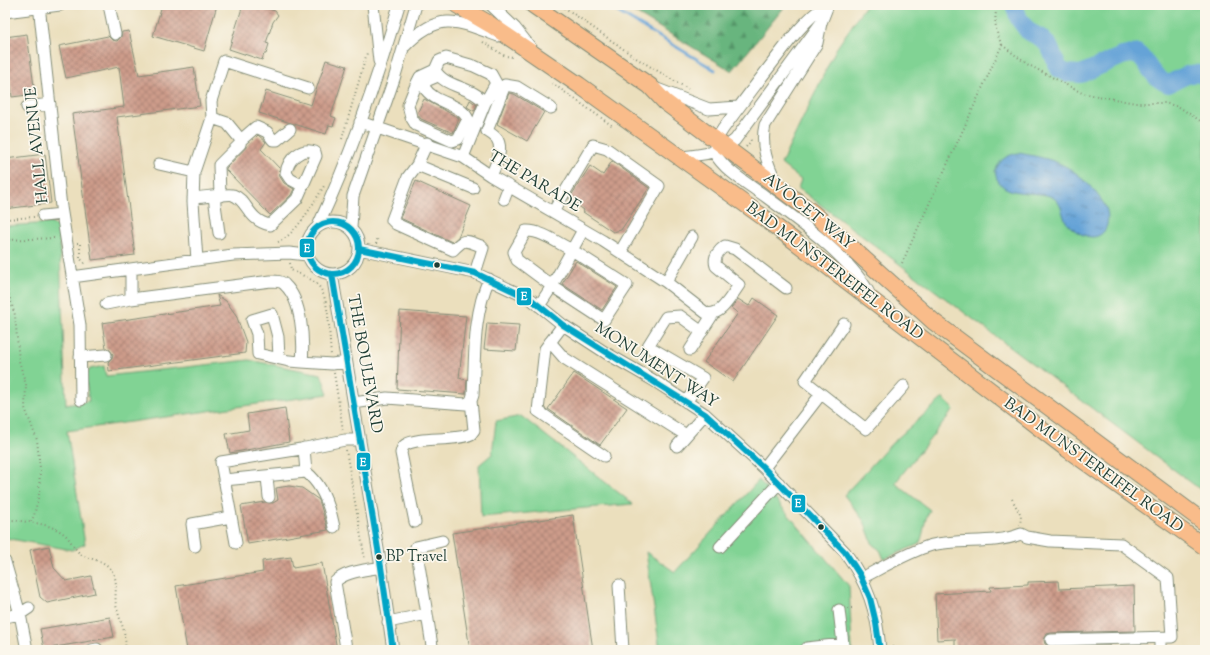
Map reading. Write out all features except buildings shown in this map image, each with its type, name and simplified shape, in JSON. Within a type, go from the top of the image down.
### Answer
[{"type":"highway","name":"BAD MUNSTEREIFEL ROAD","points":[[457,5],[538,56],[680,156],[763,217],[1067,450],[1205,547]]},
{"type":"highway","name":"BAD MUNSTEREIFEL ROAD","points":[[533,5],[650,86],[665,102],[719,147],[777,184],[865,258],[934,322],[1205,523]]},
{"type":"street","points":[[5,12],[60,5]]},
{"type":"street","points":[[109,5],[115,34]]},
{"type":"street","points":[[373,5],[379,42],[380,70]]},
{"type":"street","points":[[318,226],[335,189],[380,70],[399,5]]},
{"type":"street","points":[[351,228],[353,196],[404,48],[416,5]]},
{"type":"street","points":[[491,5],[516,28],[538,56]]},
{"type":"street","name":"AVOCET WAY","points":[[777,184],[765,156],[765,125],[817,43],[821,23],[827,5]]},
{"type":"street","name":"AVOCET WAY","points":[[827,5],[814,14],[799,28],[739,107],[719,147],[718,160],[788,213],[844,261],[866,287],[874,303]]},
{"type":"street","name":"HALL AVENUE","points":[[39,7],[62,214],[77,314],[80,325],[81,400]]},
{"type":"street","points":[[404,48],[417,34],[431,24],[444,21],[465,23],[520,44]]},
{"type":"street","name":"AVOCET WAY","points":[[719,147],[742,130],[821,23]]},
{"type":"street","points":[[463,157],[485,103],[496,83],[491,74],[474,66],[446,58],[440,61],[437,73],[426,80],[424,87],[431,95],[465,113],[468,119],[466,126],[458,139],[452,141],[416,125],[411,117],[408,105],[409,100],[420,77],[437,73],[480,95],[485,103]]},
{"type":"street","points":[[197,260],[193,198],[194,172],[212,118],[211,101],[224,62],[308,88]]},
{"type":"street","points":[[491,176],[498,161],[499,144],[497,139],[487,131],[505,85],[517,87],[551,108]]},
{"type":"street","points":[[650,86],[709,109],[739,107]]},
{"type":"street","points":[[27,107],[50,104]]},
{"type":"street","points":[[212,118],[227,123],[241,140]]},
{"type":"street","name":"THE PARADE","points":[[360,122],[427,143],[463,157],[491,176],[620,252],[666,282],[709,314]]},
{"type":"street","points":[[219,233],[217,196],[219,165],[240,144],[241,140],[256,127],[267,132],[273,140],[277,140],[290,129]]},
{"type":"street","points":[[427,143],[418,165],[408,177],[392,220],[396,224],[453,250],[461,241],[465,240],[481,246],[482,252],[474,273]]},
{"type":"street","points":[[553,212],[592,145],[607,149],[659,186],[620,252]]},
{"type":"street","points":[[680,156],[700,156],[719,147]]},
{"type":"street","points":[[159,164],[194,172]]},
{"type":"street","points":[[418,165],[473,188]]},
{"type":"street","points":[[193,198],[232,194],[236,196],[260,223],[270,225],[296,199],[303,186]]},
{"type":"street","points":[[504,199],[509,186]]},
{"type":"street","points":[[43,216],[62,214]]},
{"type":"street","points":[[335,221],[344,223],[351,228],[357,236],[359,249],[357,258],[350,268],[342,272],[332,274],[323,272],[315,267],[308,255],[307,242],[311,233],[318,226],[326,222],[335,221]]},
{"type":"street","points":[[539,306],[552,286],[583,230]]},
{"type":"street","points":[[526,231],[532,231],[572,250],[627,286],[604,320],[552,286],[516,260],[514,252],[526,231]]},
{"type":"street","points":[[666,282],[692,237]]},
{"type":"street","points":[[690,350],[702,332],[709,314],[723,307],[740,285],[716,266],[714,262],[718,252],[725,246],[735,249],[786,288]]},
{"type":"street","name":"MONUMENT WAY","points":[[359,249],[474,273],[489,279],[532,300],[563,325],[705,414],[764,468],[845,552],[862,578],[874,606],[884,648]]},
{"type":"street","points":[[72,277],[232,256],[289,253],[308,255]]},
{"type":"street","points":[[131,269],[131,299]]},
{"type":"street","name":"THE BOULEVARD","points":[[332,274],[381,567],[393,650]]},
{"type":"street","points":[[415,522],[401,453],[406,444],[471,434],[474,430],[471,401],[473,395],[478,310],[482,294],[489,279]]},
{"type":"street","points":[[106,304],[131,299],[279,281],[285,284],[294,298],[302,327],[302,362]]},
{"type":"street","points":[[686,402],[703,378],[648,346],[666,317],[680,316],[702,332]]},
{"type":"street","points":[[844,324],[805,381],[866,429],[904,386]]},
{"type":"street","points":[[563,325],[545,349],[538,411],[604,456]]},
{"type":"street","points":[[550,342],[564,358],[686,435]]},
{"type":"street","points":[[80,357],[106,355]]},
{"type":"street","points":[[279,358],[288,361],[332,364],[346,362]]},
{"type":"street","points":[[764,468],[821,394]]},
{"type":"street","points":[[354,403],[387,398],[466,404],[471,401]]},
{"type":"street","points":[[677,446],[705,414]]},
{"type":"street","points":[[236,543],[221,462],[345,440],[360,440]]},
{"type":"street","points":[[304,448],[306,472],[316,482],[322,492],[330,509],[334,527]]},
{"type":"street","points":[[224,480],[306,472]]},
{"type":"street","points":[[267,477],[269,497]]},
{"type":"street","points":[[720,547],[779,483]]},
{"type":"street","points":[[196,546],[192,524],[231,518]]},
{"type":"street","points":[[862,578],[932,545],[1009,538],[1021,534],[1027,537],[1050,541],[1120,544],[1168,578],[1172,637],[1051,640]]},
{"type":"street","points":[[432,646],[416,547],[442,541]]},
{"type":"street","points":[[5,562],[24,611],[27,650]]},
{"type":"street","points":[[346,648],[335,582],[344,577],[381,567]]},
{"type":"street","points":[[619,585],[623,650]]},
{"type":"street","points":[[807,650],[807,648],[843,644],[839,610]]},
{"type":"street","points":[[5,617],[24,611]]},
{"type":"street","points":[[388,622],[427,614]]},
{"type":"street","points":[[1160,638],[1160,650]]},
{"type":"path","points":[[561,5],[636,58],[689,90]]},
{"type":"path","points":[[997,5],[994,21],[997,35],[1002,46],[1027,64],[1082,93],[1135,103],[1165,103],[1179,107],[1205,124]]},
{"type":"path","points":[[479,40],[505,56],[514,56],[520,61]]},
{"type":"path","points":[[902,263],[1002,46]]},
{"type":"path","points":[[342,140],[368,52]]},
{"type":"path","points":[[546,79],[616,128]]},
{"type":"path","points":[[325,184],[299,223],[284,240],[289,253],[291,270],[312,280],[320,288],[325,302],[330,349]]},
{"type":"path","points":[[5,219],[43,216]]},
{"type":"path","points":[[5,240],[66,236]]},
{"type":"path","points":[[5,283],[15,315],[19,361],[26,385],[25,408],[37,440],[40,468],[39,494],[34,516],[30,523]]},
{"type":"path","points":[[333,372],[342,424]]},
{"type":"path","points":[[346,451],[366,570]]},
{"type":"path","points":[[1012,499],[1021,516],[1020,526]]},
{"type":"path","points":[[5,519],[48,526],[64,534],[82,555],[94,558],[106,564],[113,573],[116,585],[115,599],[126,638],[126,650]]},
{"type":"path","points":[[884,648],[896,647]]},
{"type":"green space","points":[[622,5],[786,5],[732,71]]},
{"type":"green space","points":[[866,5],[1205,5],[1205,493],[798,188],[801,180],[781,164],[836,49]]},
{"type":"green space","points":[[51,223],[59,228],[66,405],[89,401],[85,376],[90,369],[104,366],[106,376],[249,360],[321,374],[328,394],[67,431],[85,544],[72,550],[5,538],[5,226]]},
{"type":"green space","points":[[943,398],[954,409],[895,483],[930,510],[926,518],[921,540],[919,544],[884,559],[880,550],[873,545],[864,521],[844,495],[892,443]]},
{"type":"green space","points":[[521,416],[633,504],[481,517],[479,465],[492,454],[496,421]]},
{"type":"green space","points":[[759,480],[849,586],[852,650],[660,650],[646,552],[675,572]]},
{"type":"water","points":[[1018,153],[1062,164],[1079,175],[1096,193],[1106,208],[1108,220],[1106,228],[1103,232],[1095,237],[1088,237],[1081,234],[1067,223],[1060,205],[1055,199],[1046,195],[1014,191],[1007,189],[1002,185],[997,179],[995,171],[1004,159],[1010,155]]},
{"type":"waterway","points":[[606,5],[715,70]]},
{"type":"waterway","points":[[1014,5],[1019,19],[1028,31],[1041,38],[1049,46],[1059,69],[1067,73],[1081,74],[1122,56],[1137,53],[1142,57],[1153,73],[1168,84],[1190,74],[1200,74],[1205,76]]},
{"type":"transit line","name":"E","points":[[328,222],[338,222],[352,229],[359,243],[359,248],[359,253],[352,267],[338,274],[328,274],[318,270],[311,263],[307,253],[307,243],[311,233],[318,226],[328,222]]},
{"type":"transit line","name":"E","points":[[359,249],[475,273],[532,300],[563,325],[705,414],[764,468],[845,552],[860,575],[870,598],[880,650]]},
{"type":"transit line","name":"E","points":[[332,274],[381,567],[393,650]]},
{"type":"place","name":"BP Travel","points":[[379,557]]}]
